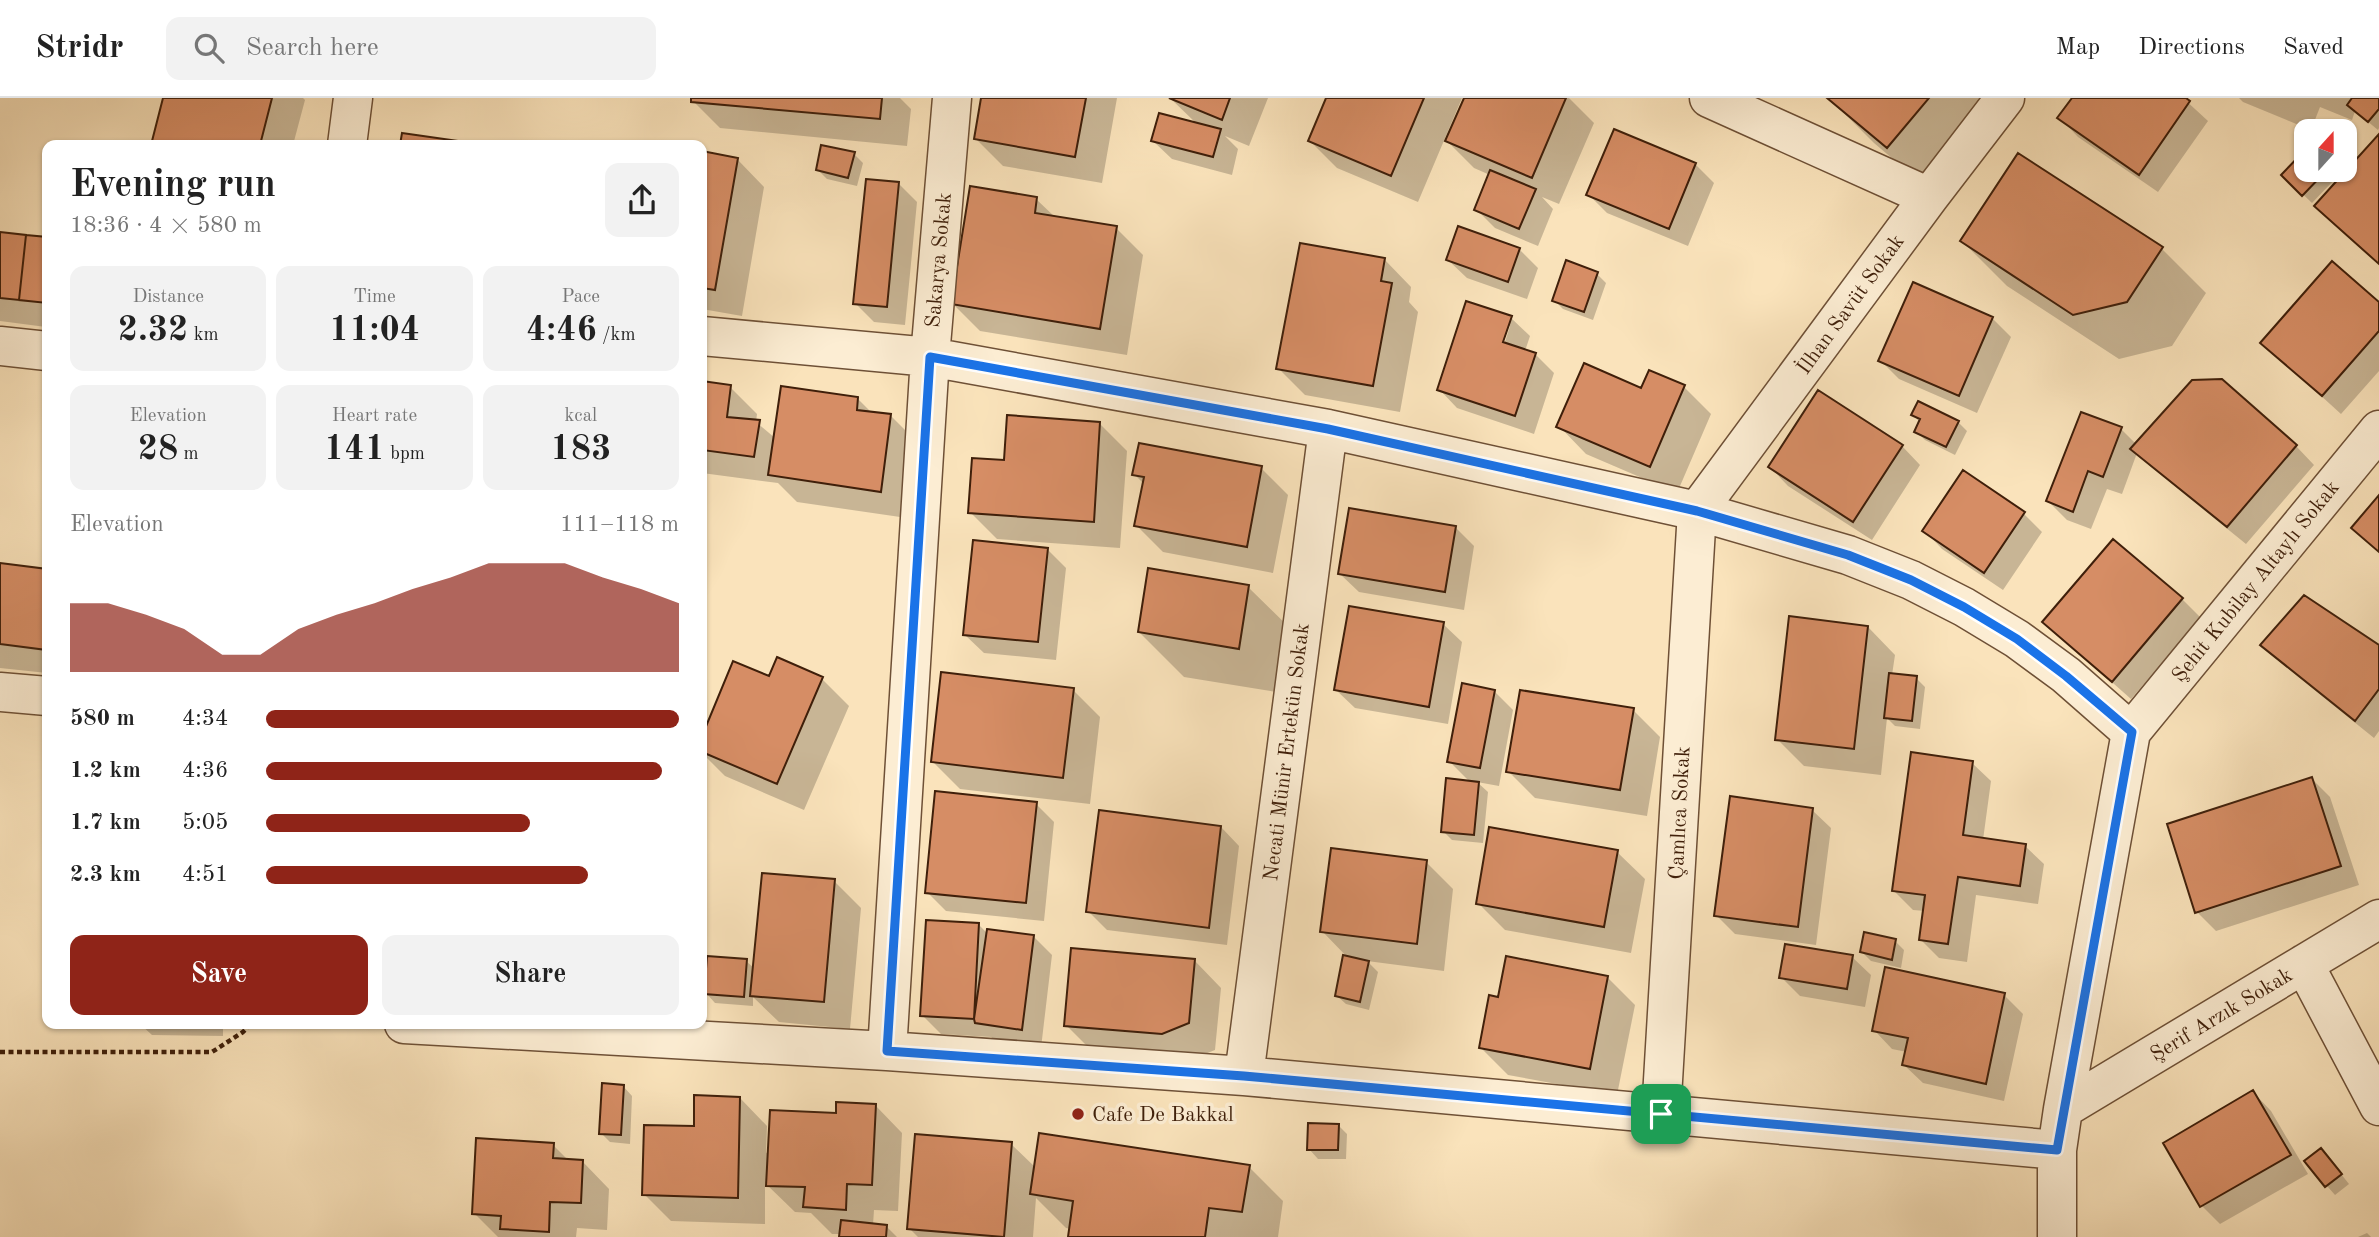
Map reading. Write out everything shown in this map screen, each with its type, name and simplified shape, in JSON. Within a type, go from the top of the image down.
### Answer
[{"type":"street","points":[[348,140],[353,98]]},
{"type":"street","name":"Sakarya Sokak","points":[[887,1051],[930,357],[952,98]]},
{"type":"street","points":[[1709,98],[1929,197]]},
{"type":"street","name":"İlhan Savüt Sokak","points":[[1697,511],[2005,98]]},
{"type":"street","points":[[707,336],[930,357],[1328,429],[1697,511],[1848,555],[1911,580],[1964,607],[2017,639],[2132,732],[2063,1109],[2057,1150],[2057,1237]]},
{"type":"street","points":[[0,346],[42,350]]},
{"type":"street","name":"Necati Münir Ertekün Sokak","points":[[1244,1076],[1328,429]]},
{"type":"street","name":"Şehit Kubilay Altaylı Sokak","points":[[2132,732],[2379,429]]},
{"type":"street","name":"Çamlıca Sokak","points":[[1661,1114],[1697,511]]},
{"type":"street","points":[[0,692],[42,696]]},
{"type":"street","name":"Şerif Arzık Sokak","points":[[2063,1109],[2379,919]]},
{"type":"street","points":[[2304,964],[2379,1106]]},
{"type":"street","points":[[483,1029],[887,1051],[1244,1076],[2057,1150]]},
{"type":"path","points":[[0,1052],[212,1052],[246,1029]]},
{"type":"building","points":[[163,98],[272,98],[261,140],[152,140]]},
{"type":"building","points":[[691,98],[882,98],[880,119],[691,102]]},
{"type":"building","points":[[981,98],[1086,98],[1075,157],[974,139]]},
{"type":"building","points":[[1169,98],[1230,98],[1222,120]]},
{"type":"building","points":[[1326,98],[1424,98],[1391,176],[1308,141]]},
{"type":"building","points":[[1464,98],[1566,98],[1532,178],[1445,141]]},
{"type":"building","points":[[1827,98],[1929,98],[1887,148]]},
{"type":"building","points":[[2072,98],[2186,98],[2190,101],[2139,175],[2057,118]]},
{"type":"building","points":[[2352,98],[2379,98],[2379,109],[2368,122],[2347,105]]},
{"type":"building","points":[[1159,113],[1221,129],[1213,157],[1151,141]]},
{"type":"building","points":[[1614,129],[1696,163],[1669,229],[1586,195]]},
{"type":"building","points":[[402,133],[451,140],[401,140]]},
{"type":"building","points":[[2379,134],[2379,264],[2314,206],[2336,182],[2357,182],[2357,158]]},
{"type":"building","points":[[821,145],[855,152],[848,178],[816,170]]},
{"type":"building","points":[[707,152],[738,158],[715,290],[707,289]]},
{"type":"building","points":[[2018,153],[2163,247],[2127,302],[2073,315],[1960,241]]},
{"type":"building","points":[[2294,161],[2294,182],[2315,182],[2302,196],[2281,175]]},
{"type":"building","points":[[1490,170],[1536,189],[1519,229],[1474,210]]},
{"type":"building","points":[[866,179],[899,182],[887,307],[853,304]]},
{"type":"building","points":[[970,186],[1037,197],[1035,213],[1117,226],[1100,329],[951,304]]},
{"type":"building","points":[[1458,226],[1520,248],[1508,282],[1446,260]]},
{"type":"building","points":[[0,232],[26,235],[19,300],[0,298]]},
{"type":"building","points":[[26,235],[42,237],[42,302],[19,300]]},
{"type":"building","points":[[1300,243],[1385,258],[1381,281],[1392,283],[1373,386],[1276,369]]},
{"type":"building","points":[[1566,260],[1598,272],[1584,312],[1552,301]]},
{"type":"building","points":[[2332,261],[2379,302],[2379,331],[2322,396],[2260,343]]},
{"type":"building","points":[[1913,282],[1993,317],[1959,396],[1878,361]]},
{"type":"building","points":[[1466,301],[1512,316],[1503,342],[1536,353],[1515,416],[1437,390]]},
{"type":"building","points":[[1584,363],[1641,388],[1649,370],[1685,385],[1650,467],[1556,427]]},
{"type":"building","points":[[2222,379],[2297,445],[2227,527],[2130,449],[2192,380]]},
{"type":"building","points":[[707,382],[731,385],[727,417],[760,420],[754,457],[707,451]]},
{"type":"building","points":[[781,386],[858,397],[857,410],[891,414],[881,492],[768,475]]},
{"type":"building","points":[[1818,390],[1903,445],[1853,522],[1768,467]]},
{"type":"building","points":[[1918,401],[1959,421],[1946,447],[1914,432],[1920,419],[1911,415]]},
{"type":"building","points":[[2081,412],[2122,427],[2103,477],[2088,471],[2073,512],[2046,501]]},
{"type":"building","points":[[1007,415],[1100,422],[1094,522],[968,513],[972,458],[1004,460]]},
{"type":"building","points":[[1139,443],[1262,466],[1247,547],[1134,526],[1144,477],[1132,475]]},
{"type":"building","points":[[1963,470],[2025,512],[1984,573],[1922,531]]},
{"type":"building","points":[[2379,495],[2379,552],[2351,528]]},
{"type":"building","points":[[1349,508],[1456,526],[1445,592],[1338,574]]},
{"type":"building","points":[[2113,539],[2183,598],[2112,682],[2042,622]]},
{"type":"building","points":[[973,540],[1048,548],[1038,642],[963,635]]},
{"type":"building","points":[[0,563],[42,568],[42,649],[0,644]]},
{"type":"building","points":[[1148,568],[1249,585],[1239,649],[1138,632]]},
{"type":"building","points":[[2304,595],[2379,645],[2379,689],[2355,721],[2260,645]]},
{"type":"building","points":[[1349,606],[1444,622],[1429,707],[1334,690]]},
{"type":"building","points":[[1789,616],[1868,626],[1854,749],[1775,740]]},
{"type":"building","points":[[777,657],[823,677],[777,784],[707,754],[707,724],[733,661],[769,676]]},
{"type":"building","points":[[941,672],[1074,688],[1063,778],[931,762]]},
{"type":"building","points":[[1889,673],[1917,676],[1912,721],[1884,718]]},
{"type":"building","points":[[1462,683],[1495,690],[1480,768],[1447,762]]},
{"type":"building","points":[[1520,690],[1634,708],[1620,790],[1506,772]]},
{"type":"building","points":[[1911,752],[1973,761],[1963,835],[2026,844],[2020,886],[1958,877],[1948,944],[1919,940],[1925,895],[1892,891]]},
{"type":"building","points":[[2312,777],[2341,866],[2195,913],[2167,824]]},
{"type":"building","points":[[1446,778],[1479,782],[1474,835],[1441,832]]},
{"type":"building","points":[[935,791],[1037,802],[1026,903],[925,893]]},
{"type":"building","points":[[1730,796],[1813,808],[1798,927],[1714,916]]},
{"type":"building","points":[[1099,810],[1221,826],[1209,928],[1086,912]]},
{"type":"building","points":[[1489,827],[1618,850],[1604,927],[1476,904]]},
{"type":"building","points":[[1331,848],[1427,860],[1417,944],[1320,932]]},
{"type":"building","points":[[762,873],[835,879],[824,1002],[750,996]]},
{"type":"building","points":[[926,920],[979,923],[974,1019],[920,1016]]},
{"type":"building","points":[[987,929],[1034,935],[1022,1030],[975,1023]]},
{"type":"building","points":[[1864,932],[1896,939],[1892,960],[1860,952]]},
{"type":"building","points":[[1785,944],[1853,955],[1847,989],[1779,978]]},
{"type":"building","points":[[1071,948],[1195,959],[1189,1023],[1162,1034],[1064,1026]]},
{"type":"building","points":[[1343,955],[1369,961],[1360,1002],[1335,996]]},
{"type":"building","points":[[707,956],[747,959],[744,997],[707,994]]},
{"type":"building","points":[[1506,956],[1608,976],[1590,1069],[1479,1048],[1489,995],[1498,997]]},
{"type":"building","points":[[1885,967],[2005,993],[1986,1084],[1902,1065],[1908,1038],[1872,1031]]},
{"type":"building","points":[[602,1083],[624,1085],[621,1135],[599,1134]]},
{"type":"building","points":[[2253,1090],[2291,1155],[2200,1207],[2163,1143]]},
{"type":"building","points":[[694,1095],[740,1097],[738,1198],[642,1195],[644,1125],[694,1126]]},
{"type":"building","points":[[836,1102],[876,1104],[872,1185],[847,1184],[846,1210],[803,1207],[805,1187],[766,1186],[770,1110],[836,1113]]},
{"type":"building","points":[[1308,1123],[1339,1124],[1338,1150],[1307,1150]]},
{"type":"building","points":[[1039,1133],[1250,1165],[1242,1212],[1209,1208],[1205,1237],[1068,1237],[1073,1201],[1030,1194]]},
{"type":"building","points":[[915,1134],[1012,1142],[1004,1237],[907,1229]]},
{"type":"building","points":[[476,1138],[554,1143],[553,1158],[583,1160],[581,1203],[550,1202],[549,1232],[500,1229],[501,1216],[472,1214]]},
{"type":"building","points":[[2321,1148],[2342,1174],[2325,1187],[2304,1161]]},
{"type":"building","points":[[841,1220],[887,1225],[886,1237],[839,1237]]},
{"type":"place","name":"Cafe De Bakkal","points":[[1078,1114]]},
{"type":"route","points":[[930,357],[1328,429],[1697,511],[1848,555],[1911,580],[1964,607],[2017,639],[2132,732],[2057,1150],[1661,1114],[1244,1076],[887,1051],[930,357]]}]
